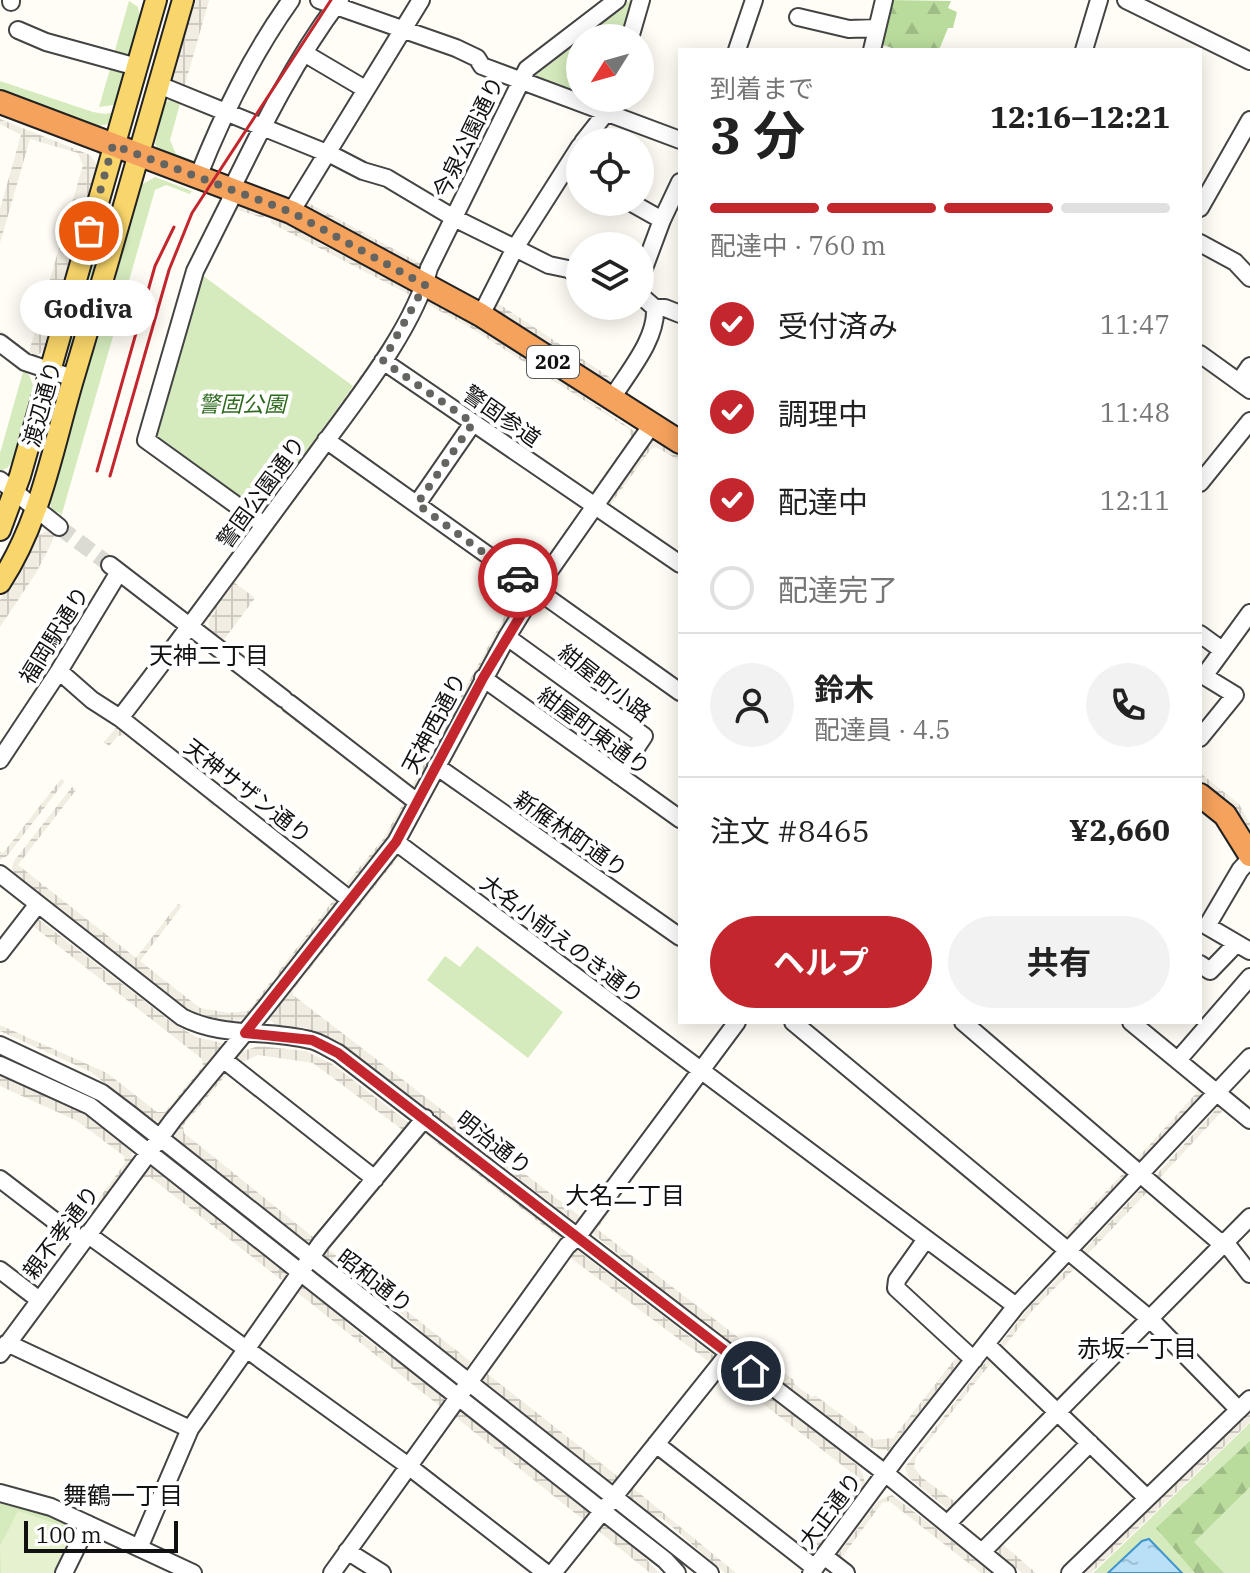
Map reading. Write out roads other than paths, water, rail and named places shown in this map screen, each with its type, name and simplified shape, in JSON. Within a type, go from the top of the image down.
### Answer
[{"type":"highway","name":"202","points":[[0,102],[291,212],[481,315],[678,441]]},
{"type":"highway","points":[[1202,797],[1225,815],[1250,857]]},
{"type":"main road","name":"渡辺通り","points":[[0,583],[15,561],[37,510],[183,0]]},
{"type":"main road","name":"渡辺通り","points":[[0,530],[8,486],[49,369],[137,67],[151,1]]},
{"type":"street","points":[[198,177],[223,113],[258,49],[291,0]]},
{"type":"street","points":[[291,212],[421,0]]},
{"type":"street","name":"今泉公園通り","points":[[425,285],[429,268],[527,69],[617,0]]},
{"type":"street","points":[[634,24],[641,0]]},
{"type":"street","points":[[738,48],[754,0]]},
{"type":"street","points":[[872,48],[884,0]]},
{"type":"street","points":[[1085,48],[1099,0]]},
{"type":"street","points":[[1126,0],[1250,61]]},
{"type":"street","points":[[264,525],[146,440],[195,271],[262,128],[331,2],[467,53],[477,58],[482,66],[566,93]]},
{"type":"street","points":[[798,17],[849,29],[877,28]]},
{"type":"street","points":[[18,30],[46,42],[137,67]]},
{"type":"street","points":[[304,53],[365,89]]},
{"type":"street","points":[[159,85],[326,152],[363,171],[387,178],[454,218],[549,265],[566,269]]},
{"type":"street","points":[[592,128],[604,112]]},
{"type":"street","points":[[622,112],[678,139]]},
{"type":"street","points":[[1202,204],[1250,120]]},
{"type":"street","points":[[481,315],[515,248],[566,179]]},
{"type":"street","points":[[654,241],[678,186]]},
{"type":"street","points":[[654,216],[662,220]]},
{"type":"street","points":[[1202,244],[1235,262],[1250,278]]},
{"type":"street","name":"警固公園通り","points":[[120,718],[191,627],[383,361],[425,285]]},
{"type":"street","points":[[611,400],[650,336],[656,320],[655,308],[678,313]]},
{"type":"street","points":[[0,343],[25,362],[73,378]]},
{"type":"street","points":[[1202,355],[1245,386],[1250,366]]},
{"type":"street","name":"警固参道","points":[[383,361],[678,563]]},
{"type":"street","points":[[1202,481],[1250,421]]},
{"type":"street","points":[[417,504],[473,423]]},
{"type":"street","name":"天神西通り","points":[[224,1060],[396,842],[507,637],[536,590],[651,426]]},
{"type":"street","points":[[326,440],[678,691]]},
{"type":"street","points":[[8,486],[59,527]]},
{"type":"street","name":"福岡駅通り","points":[[0,760],[59,671],[114,568],[191,627]]},
{"type":"street","points":[[1202,736],[1235,695],[1204,676],[1250,613]]},
{"type":"street","points":[[191,627],[417,802]]},
{"type":"street","points":[[1202,635],[1222,650]]},
{"type":"street","name":"紺屋町小路","points":[[507,637],[644,736],[618,775]]},
{"type":"street","name":"天神サザン通り","points":[[59,671],[92,700],[120,718],[349,899]]},
{"type":"street","name":"紺屋町東通り","points":[[483,678],[678,818]]},
{"type":"street","name":"新雁林町通り","points":[[436,766],[678,936]]},
{"type":"street","name":"大名小前えのき通り","points":[[396,842],[1016,1306]]},
{"type":"street","points":[[1202,965],[1210,971],[1243,948],[1207,926],[1250,857]]},
{"type":"street","name":"明治通り","points":[[0,874],[182,1017],[199,1026],[312,1040],[338,1053],[885,1473],[1007,1573]]},
{"type":"street","points":[[0,953],[38,904]]},
{"type":"street","points":[[1178,1060],[1250,977]]},
{"type":"street","points":[[332,1573],[567,1246],[578,1236],[736,1024]]},
{"type":"street","points":[[795,1024],[1150,1319],[1244,1405],[1070,1573]]},
{"type":"street","points":[[965,1024],[1216,1239],[1225,1242],[1250,1274]]},
{"type":"street","points":[[1138,1024],[1250,1120]]},
{"type":"street","name":"昭和通り","points":[[0,1045],[102,1093],[710,1573]]},
{"type":"street","name":"大正通り","points":[[817,1565],[1016,1306],[1250,1057]]},
{"type":"street","points":[[224,1060],[375,1179]]},
{"type":"street","name":"親不孝通り","points":[[3,1348],[148,1152],[224,1060]]},
{"type":"street","name":"昭和通り","points":[[0,1065],[90,1106],[665,1560],[677,1573]]},
{"type":"street","points":[[139,1548],[190,1429],[311,1258],[425,1118]]},
{"type":"street","points":[[0,1179],[247,1349],[407,1465],[546,1573]]},
{"type":"street","points":[[948,1523],[1250,1217]]},
{"type":"street","points":[[926,1239],[897,1280],[896,1288],[974,1360]]},
{"type":"street","points":[[0,1270],[38,1299]]},
{"type":"street","points":[[986,1344],[1147,1498]]},
{"type":"street","points":[[3,1348],[190,1429]]},
{"type":"street","points":[[553,1573],[729,1353]]},
{"type":"street","points":[[982,1552],[1090,1443]]},
{"type":"street","points":[[656,1444],[817,1565],[846,1573]]},
{"type":"street","points":[[0,1493],[51,1507],[193,1573]]},
{"type":"street","points":[[64,1573],[88,1524]]},
{"type":"street","points":[[347,1551],[382,1573]]},
{"type":"water","points":[[1149,1539],[1182,1573],[1108,1573],[1142,1541]]},
{"type":"tunnel","points":[[59,527],[110,565]]},
{"type":"railway","points":[[110,476],[169,270],[192,213],[331,0]]},
{"type":"railway","points":[[97,471],[155,266],[174,227]]},
{"type":"place","name":"Godiva","points":[[89,231]]},
{"type":"district","name":"天神二丁目","points":[[209,656]]},
{"type":"district","name":"大名二丁目","points":[[625,1196]]},
{"type":"district","name":"赤坂一丁目","points":[[1137,1349]]},
{"type":"district","name":"舞鶴一丁目","points":[[123,1496]]},
{"type":"park label","name":"警固公園","points":[[242,404]]}]
